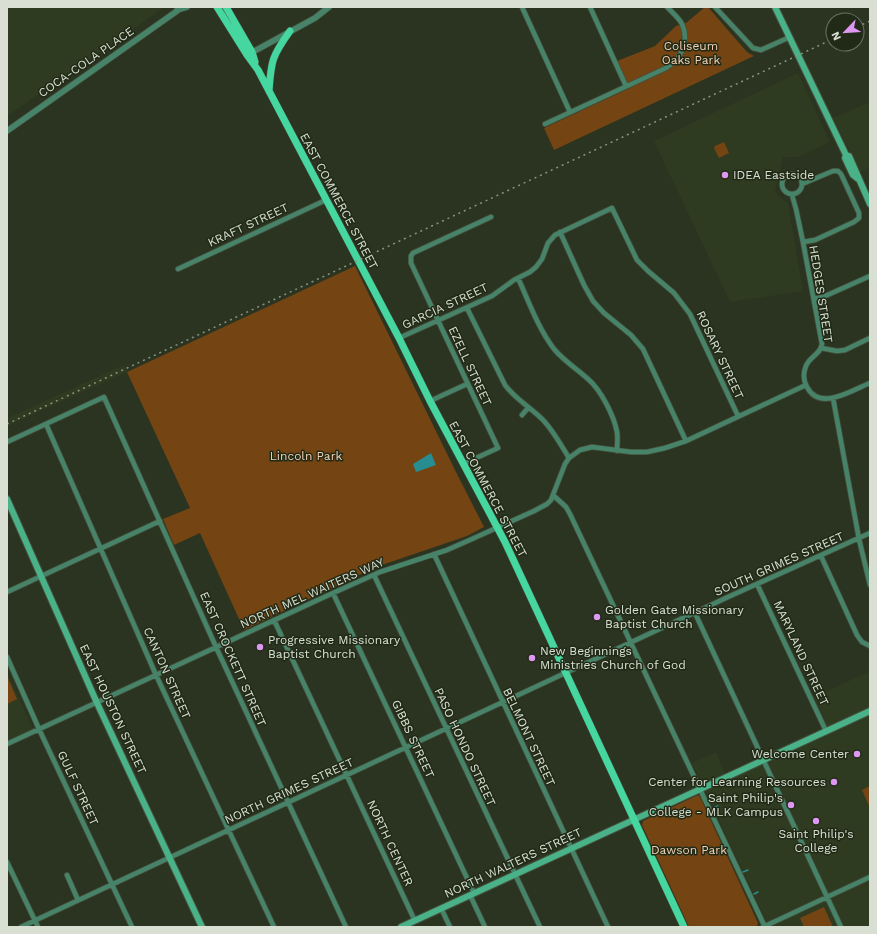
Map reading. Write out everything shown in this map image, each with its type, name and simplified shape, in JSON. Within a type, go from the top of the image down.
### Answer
[{"type":"main road","name":"EAST COMMERCE STREET","points":[[226,7],[399,338],[430,401],[505,542],[684,927]]},
{"type":"main road","points":[[775,7],[846,155],[849,156],[870,204]]},
{"type":"main road","name":"EAST COMMERCE STREET","points":[[217,8],[249,53]]},
{"type":"main road","points":[[269,91],[271,64],[274,54],[290,31]]},
{"type":"main road","name":"EAST HOUSTON STREET","points":[[7,499],[97,703],[202,927]]},
{"type":"main road","name":"NORTH WALTERS STREET","points":[[401,927],[870,711]]},
{"type":"street","name":"COCA-COLA PLACE","points":[[7,131],[178,9],[187,7]]},
{"type":"street","points":[[249,53],[315,18],[329,7]]},
{"type":"street","points":[[522,7],[570,112]]},
{"type":"street","points":[[590,7],[626,86]]},
{"type":"street","points":[[545,124],[671,65],[681,54],[685,41],[682,24],[668,7]]},
{"type":"street","points":[[715,7],[753,48],[761,50],[790,37]]},
{"type":"street","points":[[792,195],[799,192],[802,184],[833,171],[838,171],[841,174],[859,213],[859,218],[854,222],[815,240],[803,242]]},
{"type":"street","name":"HEDGES STREET","points":[[802,184],[801,179],[797,175],[789,174],[785,176],[782,181],[782,189],[786,193],[792,195],[796,208],[814,299],[821,348],[806,365],[804,375],[806,386]]},
{"type":"street","name":"KRAFT STREET","points":[[178,269],[326,200]]},
{"type":"street","name":"GARCIA STREET","points":[[399,338],[492,296],[536,267],[542,259],[548,243],[560,232],[612,208]]},
{"type":"street","name":"ROSARY STREET","points":[[612,208],[637,260],[674,293],[688,310],[738,416]]},
{"type":"street","name":"EZELL STREET","points":[[463,464],[498,448],[411,263],[411,256],[413,253],[491,217]]},
{"type":"street","points":[[560,232],[584,285],[593,301],[604,313],[631,335],[643,350],[686,441]]},
{"type":"street","points":[[814,299],[823,297],[870,276]]},
{"type":"street","points":[[518,278],[542,330],[554,349],[589,380],[602,398],[617,434],[617,451]]},
{"type":"street","points":[[467,308],[509,391],[549,427],[569,458]]},
{"type":"street","points":[[821,348],[837,351],[845,350],[870,338]]},
{"type":"street","points":[[870,383],[833,398],[823,399],[810,391],[806,386],[686,441],[656,451],[617,451],[592,447],[580,450],[569,458],[561,471],[553,495],[566,507],[570,514],[764,927],[870,877]]},
{"type":"street","points":[[430,401],[467,384]]},
{"type":"street","name":"EAST CROCKETT STREET","points":[[46,424],[104,397],[216,647],[346,927]]},
{"type":"street","points":[[833,398],[859,539],[870,582]]},
{"type":"street","points":[[522,415],[528,408]]},
{"type":"street","points":[[7,442],[46,424]]},
{"type":"street","name":"CANTON STREET","points":[[46,424],[156,675],[274,927]]},
{"type":"street","name":"NORTH MEL WAITERS WAY","points":[[7,744],[333,593],[374,575],[458,545],[542,508],[547,504],[553,495]]},
{"type":"street","points":[[7,592],[160,521]]},
{"type":"street","name":"SOUTH GRIMES STREET","points":[[566,674],[757,584],[870,533]]},
{"type":"street","name":"BELMONT STREET","points":[[434,554],[608,927]]},
{"type":"street","points":[[821,556],[857,635],[862,642],[870,646]]},
{"type":"street","name":"PASO HONDO STREET","points":[[374,575],[540,927]]},
{"type":"street","name":"MARYLAND STREET","points":[[757,584],[826,731]]},
{"type":"street","name":"GIBBS STREET","points":[[333,593],[406,747],[472,894],[485,927]]},
{"type":"street","points":[[695,613],[841,927]]},
{"type":"street","name":"NORTH CENTER","points":[[274,620],[415,921]]},
{"type":"street","name":"GULF STREET","points":[[7,657],[39,729],[132,927]]},
{"type":"street","name":"NORTH GRIMES STREET","points":[[21,927],[502,702],[566,674]]},
{"type":"street","points":[[7,862],[38,927]]},
{"type":"street","points":[[67,875],[78,900]]},
{"type":"street","points":[[441,908],[450,927]]},
{"type":"shaded area","points":[[7,7],[165,7],[7,116]]},
{"type":"shaded area","name":"IDEA Eastside","points":[[798,73],[830,142],[798,157],[783,157],[775,192],[788,204],[803,291],[730,302],[654,141]]},
{"type":"shaded area","points":[[870,102],[870,167],[860,172],[833,118]]},
{"type":"shaded area","points":[[124,365],[127,372],[7,426],[7,418]]},
{"type":"shaded area","name":"Saint Philip's College - MLK Campus","points":[[870,671],[870,927],[769,927],[692,763],[716,752],[728,780],[830,733],[814,697]]},
{"type":"shaded area","points":[[7,672],[33,729],[7,741]]},
{"type":"green space","name":"Coliseum Oaks Park","points":[[705,7],[708,7],[747,52],[754,56],[554,150],[544,128],[630,88],[617,61],[655,46],[676,26],[686,23]]},
{"type":"green space","points":[[724,142],[729,153],[719,158],[714,148],[715,146]]},
{"type":"green space","name":"Lincoln Park","points":[[355,266],[484,527],[467,536],[376,567],[244,630],[200,533],[174,545],[163,519],[190,508],[127,372]]},
{"type":"green space","points":[[7,676],[17,699],[7,704]]},
{"type":"green space","points":[[870,786],[870,808],[862,790]]},
{"type":"green space","name":"Dawson Park","points":[[698,795],[758,923],[757,926],[689,927],[642,825],[643,821]]},
{"type":"green space","points":[[824,907],[833,927],[804,927],[800,918]]},
{"type":"water","points":[[431,453],[436,465],[416,472],[413,464]]},
{"type":"waterway","points":[[713,808],[718,806]]},
{"type":"waterway","points":[[677,849],[685,853],[691,853]]},
{"type":"waterway","points":[[743,872],[748,870]]},
{"type":"waterway","points":[[754,894],[758,892]]},
{"type":"railway","points":[[865,23],[870,21]]},
{"type":"railway","points":[[7,424],[825,43]]},
{"type":"place","name":"IDEA Eastside","points":[[725,175]]},
{"type":"place","name":"Golden Gate Missionary Baptist Church","points":[[597,617]]},
{"type":"place","name":"Progressive Missionary Baptist Church","points":[[260,647]]},
{"type":"place","name":"New Beginnings Ministries Church of God","points":[[532,658]]},
{"type":"place","name":"Welcome Center","points":[[857,754]]},
{"type":"place","name":"Center for Learning Resources","points":[[834,782]]},
{"type":"place","name":"Saint Philip's College - MLK Campus","points":[[791,805]]},
{"type":"place","name":"Saint Philip's College","points":[[816,821]]}]
